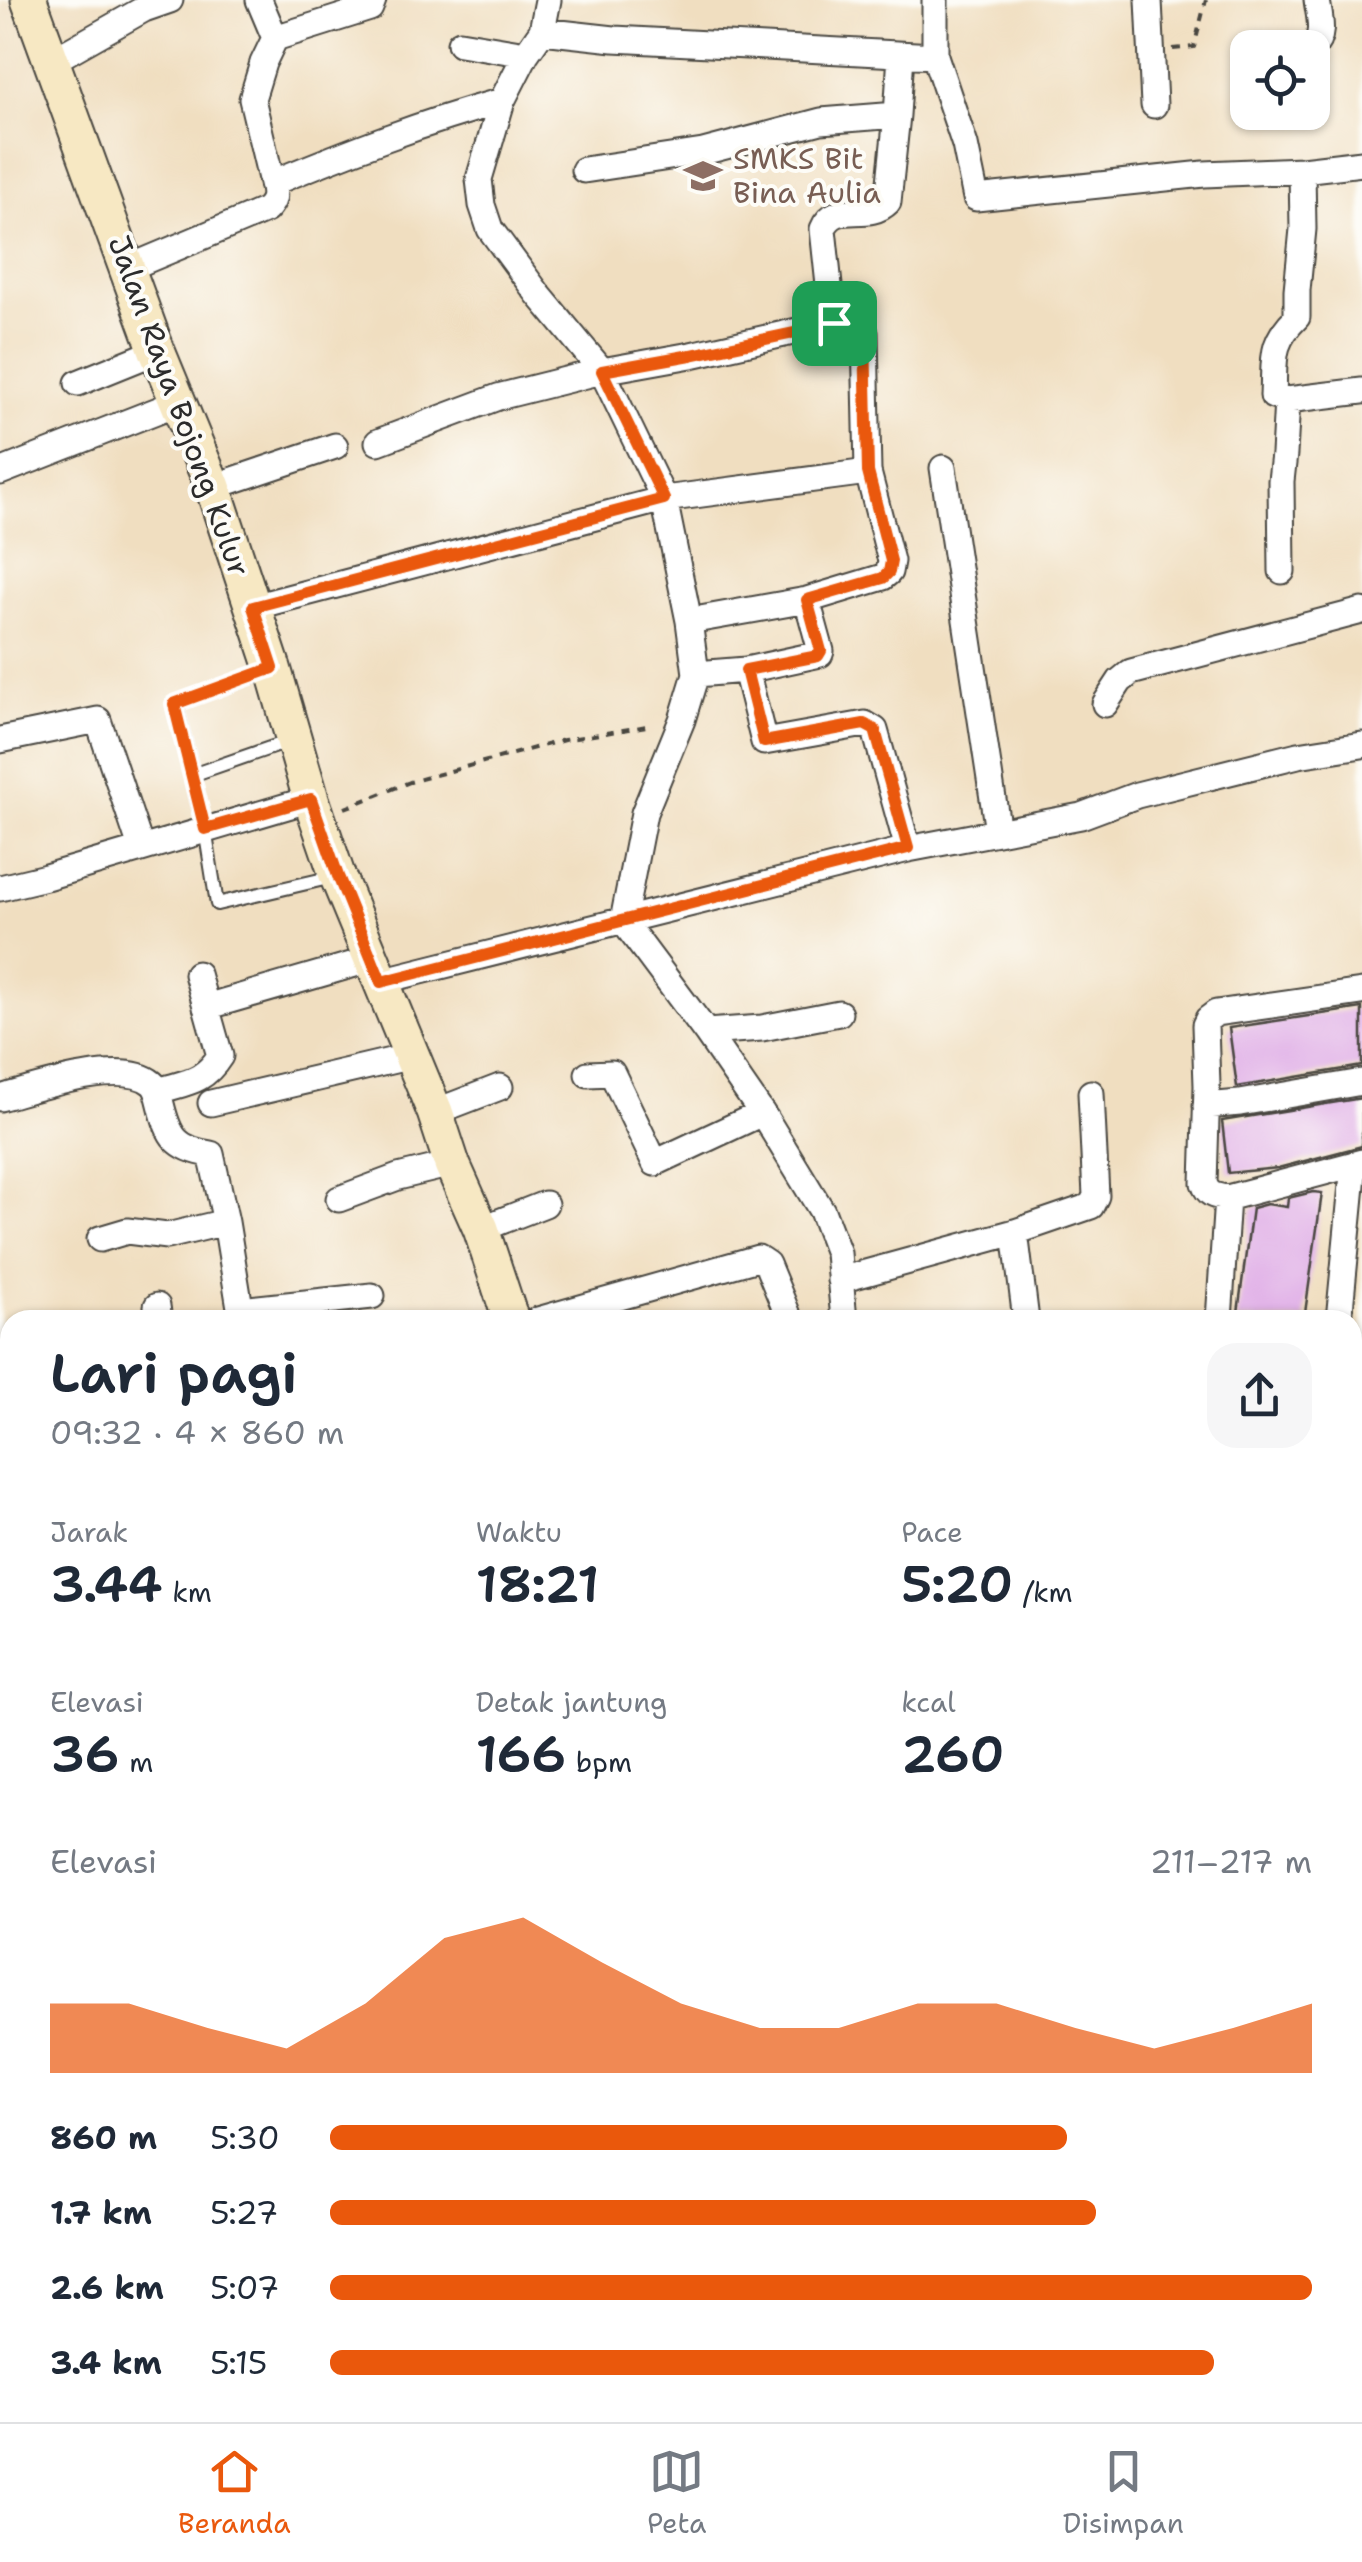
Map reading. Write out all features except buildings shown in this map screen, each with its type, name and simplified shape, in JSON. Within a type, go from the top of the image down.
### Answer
[{"type":"main road","name":"Jalan Raya Bojong Kulur","points":[[29,0],[157,352],[213,487],[338,876],[481,1229],[507,1310]]},
{"type":"street","points":[[52,60],[119,22],[170,0]]},
{"type":"street","points":[[128,268],[266,210],[275,196],[252,99],[275,38],[259,0]]},
{"type":"street","points":[[275,38],[370,8],[374,0]]},
{"type":"street","points":[[548,0],[542,31],[502,101],[479,179],[482,205],[490,229],[602,371],[664,499],[696,674],[682,720],[644,813],[623,921],[706,1032],[822,1211],[838,1253],[843,1310]]},
{"type":"street","points":[[935,0],[934,56],[965,146],[976,198],[1204,174],[1362,163]]},
{"type":"street","points":[[1149,0],[1154,105]]},
{"type":"street","points":[[1316,0],[1320,30]]},
{"type":"street","points":[[542,31],[614,40],[934,56]]},
{"type":"street","points":[[460,43],[526,54]]},
{"type":"street","points":[[834,323],[823,229],[835,214],[875,211],[888,202],[901,55]]},
{"type":"street","points":[[272,184],[335,157],[502,101]]},
{"type":"street","points":[[584,170],[703,152],[820,122],[898,115]]},
{"type":"street","points":[[1302,170],[1298,317],[1281,333],[1273,396],[1286,400],[1362,390]]},
{"type":"street","points":[[378,442],[498,397],[602,371],[855,320],[865,333],[868,472],[891,561],[889,572],[883,578],[807,600],[689,621]]},
{"type":"street","points":[[78,383],[157,352]]},
{"type":"street","points":[[1282,571],[1280,481],[1286,400]]},
{"type":"street","points":[[0,472],[179,402]]},
{"type":"street","points":[[213,487],[335,446]]},
{"type":"street","points":[[943,468],[998,832]]},
{"type":"street","points":[[253,607],[664,499],[868,472]]},
{"type":"street","points":[[696,674],[746,670],[820,654],[807,600]]},
{"type":"street","points":[[1106,704],[1120,681],[1132,672],[1362,612]]},
{"type":"street","points":[[746,670],[764,742],[864,724],[875,730],[908,848]]},
{"type":"street","points":[[0,740],[98,720],[141,848]]},
{"type":"street","points":[[206,1008],[623,921],[908,848],[1081,816],[1137,795],[1280,760],[1362,745]]},
{"type":"street","points":[[0,888],[205,829],[314,809]]},
{"type":"street","points":[[158,1091],[210,1071],[220,1056],[197,974]]},
{"type":"street","points":[[1343,1310],[1352,1280],[1358,1163],[1227,1198],[1206,1191],[1206,1025],[1211,1016],[1362,992]]},
{"type":"street","points":[[706,1032],[762,1028],[839,1013]]},
{"type":"street","points":[[211,1103],[412,1056]]},
{"type":"street","points":[[0,1098],[65,1081],[118,1073],[151,1082],[176,1140],[190,1151],[211,1154],[240,1310]]},
{"type":"street","points":[[588,1074],[612,1073],[655,1164],[762,1114]]},
{"type":"street","points":[[1206,1106],[1362,1082]]},
{"type":"street","points":[[435,1112],[500,1087]]},
{"type":"street","points":[[840,1280],[1015,1232],[1090,1206],[1096,1196],[1091,1093]]},
{"type":"street","points":[[339,1198],[398,1177],[452,1164]]},
{"type":"street","points":[[1219,1310],[1227,1198]]},
{"type":"street","points":[[481,1229],[545,1204]]},
{"type":"street","points":[[100,1239],[127,1232],[167,1236],[226,1222]]},
{"type":"street","points":[[1015,1232],[1025,1310]]},
{"type":"street","points":[[573,1310],[758,1258],[767,1264],[786,1310]]},
{"type":"street","points":[[275,1310],[372,1296]]},
{"type":"lane","points":[[273,668],[174,704],[205,829],[218,904],[338,876]]},
{"type":"lane","points":[[192,775],[294,740]]},
{"type":"path","points":[[1152,50],[1194,47],[1206,0]]},
{"type":"path","points":[[314,809],[564,740],[682,720]]},
{"type":"place","name":"SMKS Bit Bina Aulia","points":[[703,176]]},
{"type":"route","points":[[855,320],[864,328],[868,472],[891,561],[889,572],[883,578],[807,600],[821,651],[818,656],[746,670],[764,742],[864,724],[875,730],[908,848],[381,982],[311,799],[205,829],[174,704],[273,668],[253,607],[664,499],[602,371],[834,323],[855,320]]}]
